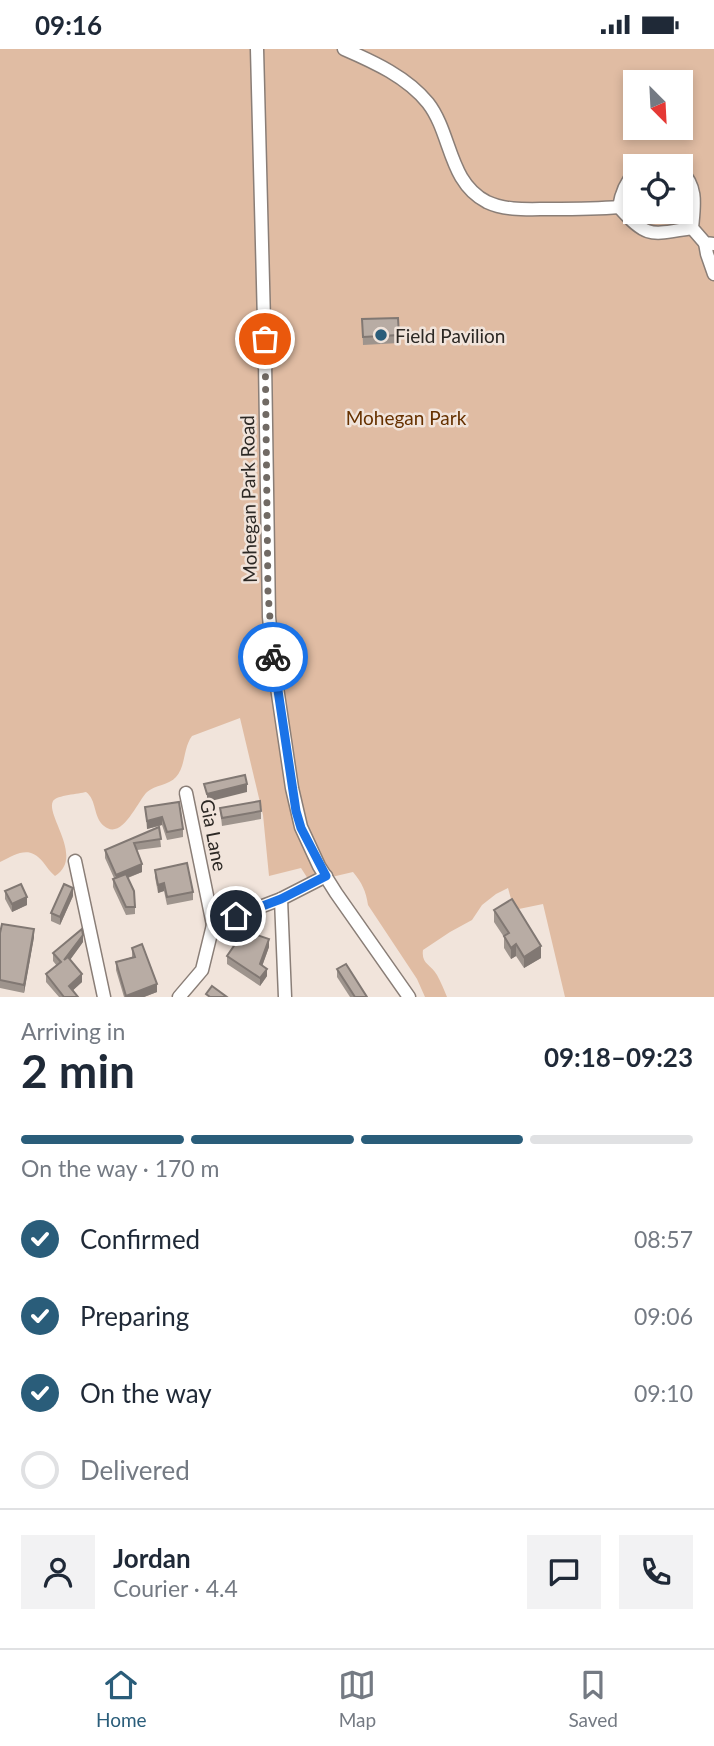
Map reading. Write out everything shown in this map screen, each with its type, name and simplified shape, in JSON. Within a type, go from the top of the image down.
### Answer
[{"type":"street","name":"Mohegan Park Road","points":[[257,49],[268,593],[271,634],[296,811],[301,828],[326,876],[410,997]]},
{"type":"street","points":[[344,49],[382,66],[423,98],[433,111],[460,177],[471,191],[483,200],[516,208],[619,207]]},
{"type":"street","points":[[619,207],[623,190]]},
{"type":"street","points":[[693,191],[693,211]]},
{"type":"street","points":[[619,207],[636,226],[650,233],[662,234],[692,228]]},
{"type":"street","points":[[692,224],[692,228]]},
{"type":"street","points":[[692,228],[709,244],[708,259],[714,274]]},
{"type":"street","name":"Gia Lane","points":[[186,793],[213,925]]},
{"type":"street","points":[[75,861],[104,997]]},
{"type":"street","points":[[179,997],[202,970],[213,925],[281,899],[326,876]]},
{"type":"street","points":[[281,899],[285,997]]},
{"type":"green space","name":"Mohegan Park","points":[[0,49],[714,49],[714,997],[565,997],[543,904],[514,910],[508,888],[482,905],[472,920],[423,950],[425,961],[435,971],[447,997],[425,997],[417,979],[368,905],[363,887],[353,872],[310,882],[301,868],[269,876],[263,815],[240,718],[192,736],[176,777],[147,792],[117,828],[104,826],[86,792],[55,799],[52,807],[66,858],[63,868],[55,876],[33,854],[17,854],[0,862]]},
{"type":"building","points":[[398,318],[399,335],[363,337],[362,319]]},
{"type":"building","points":[[245,775],[247,784],[207,794],[204,784]]},
{"type":"building","points":[[260,801],[261,811],[222,818],[220,808]]},
{"type":"building","points":[[179,802],[183,829],[167,832],[162,817],[147,821],[145,807]]},
{"type":"building","points":[[159,827],[161,839],[134,843],[142,864],[116,875],[105,850]]},
{"type":"building","points":[[187,863],[193,892],[167,897],[164,883],[158,885],[155,870]]},
{"type":"building","points":[[126,874],[134,891],[135,907],[126,907],[113,879]]},
{"type":"building","points":[[21,884],[27,897],[12,904],[5,891]]},
{"type":"building","points":[[64,884],[73,888],[60,917],[51,913]]},
{"type":"building","points":[[512,899],[541,946],[524,957],[516,944],[511,948],[504,936],[509,933],[494,910]]},
{"type":"building","points":[[2,924],[34,929],[24,985],[0,980]]},
{"type":"building","points":[[242,926],[252,929],[251,933],[269,939],[260,964],[267,969],[260,978],[227,956],[238,940],[231,937],[234,928],[241,930]]},
{"type":"building","points":[[82,929],[83,935],[64,960],[68,957],[82,974],[69,986],[78,997],[64,997],[46,974],[61,962],[53,953]]},
{"type":"building","points":[[142,944],[157,984],[126,996],[116,962],[135,957],[132,948]]},
{"type":"building","points":[[346,964],[367,997],[355,997],[337,969]]},
{"type":"building","points":[[212,986],[227,997],[210,997],[206,994]]},
{"type":"way so far","points":[[265,339],[268,593],[273,657]]},
{"type":"place","name":"Field Pavilion","points":[[381,335]]},
{"type":"route","points":[[236,916],[281,899],[326,876],[301,828],[296,811],[273,657]]}]
